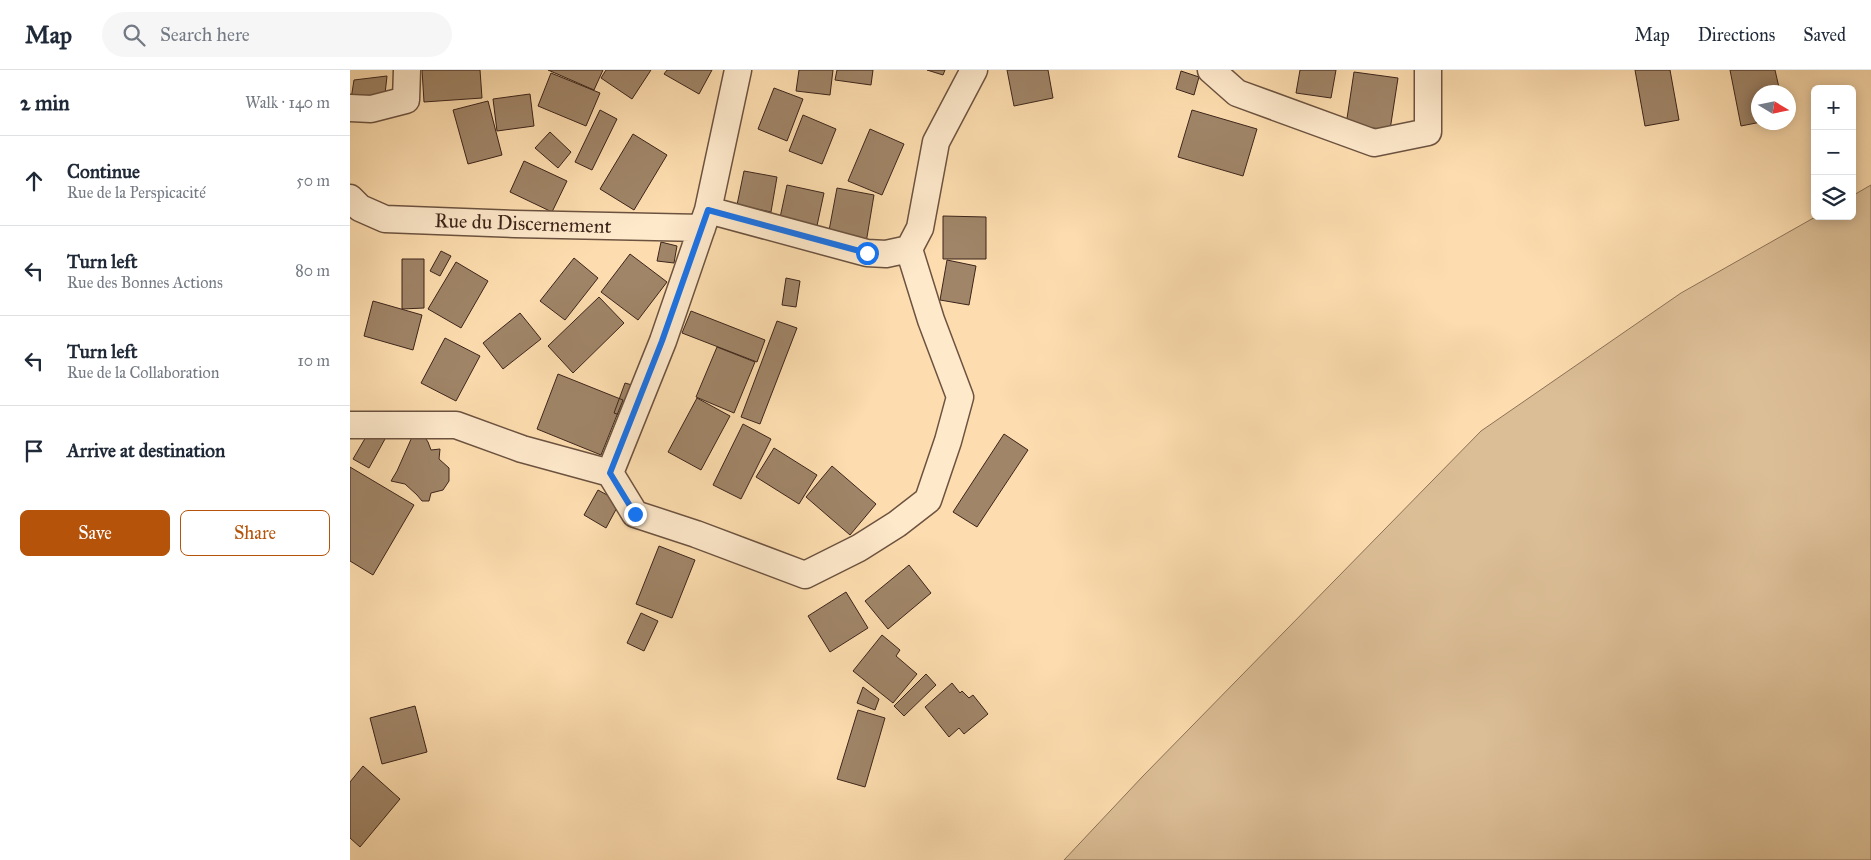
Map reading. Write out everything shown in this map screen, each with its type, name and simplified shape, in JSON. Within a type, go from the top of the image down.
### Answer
[{"type":"street","points":[[350,108],[371,108],[406,100],[407,70]]},
{"type":"street","points":[[610,473],[662,341],[705,219],[738,70]]},
{"type":"street","points":[[350,425],[456,425],[522,450],[610,473],[635,514],[696,534],[805,575],[859,548],[928,500],[948,442],[960,397],[931,320],[909,249],[920,228],[936,142],[974,70]]},
{"type":"street","points":[[1211,70],[1237,93],[1374,143],[1428,132],[1428,70]]},
{"type":"street","name":"Rue du Discernement","points":[[350,198],[360,208],[385,218],[515,224],[705,219],[867,253],[886,254],[909,249]]},
{"type":"shaded area","points":[[1871,185],[1871,860],[1064,860],[1143,776],[1481,431],[1681,293],[1811,219],[1856,220],[1856,194]]},
{"type":"building","points":[[422,70],[480,70],[482,98],[424,102]]},
{"type":"building","points":[[548,70],[603,70],[594,90]]},
{"type":"building","points":[[606,70],[651,70],[632,99],[601,78]]},
{"type":"building","points":[[667,70],[712,70],[699,94],[664,74]]},
{"type":"building","points":[[799,70],[833,70],[830,95],[796,91]]},
{"type":"building","points":[[837,70],[873,70],[871,85],[835,80]]},
{"type":"building","points":[[927,70],[945,70],[943,75]]},
{"type":"building","points":[[1007,70],[1048,70],[1053,98],[1014,106]]},
{"type":"building","points":[[1300,70],[1336,70],[1331,98],[1296,93]]},
{"type":"building","points":[[1635,70],[1670,70],[1679,120],[1645,126]]},
{"type":"building","points":[[1730,70],[1775,70],[1778,85],[1751,85],[1751,124],[1741,126]]},
{"type":"building","points":[[1181,71],[1199,77],[1194,95],[1176,89]]},
{"type":"building","points":[[1354,72],[1398,78],[1390,130],[1346,125]]},
{"type":"building","points":[[551,73],[600,93],[586,126],[538,106]]},
{"type":"building","points":[[387,76],[385,94],[351,99],[354,80]]},
{"type":"building","points":[[774,88],[803,99],[787,141],[758,129]]},
{"type":"building","points":[[530,94],[534,126],[497,131],[493,99]]},
{"type":"building","points":[[488,101],[502,155],[468,164],[453,110]]},
{"type":"building","points":[[600,110],[617,119],[592,170],[575,162]]},
{"type":"building","points":[[1192,110],[1257,129],[1243,176],[1178,157]]},
{"type":"building","points":[[803,115],[836,129],[822,164],[789,151]]},
{"type":"building","points":[[870,129],[904,144],[882,195],[848,181]]},
{"type":"building","points":[[550,132],[571,152],[558,168],[535,148]]},
{"type":"building","points":[[633,134],[667,155],[634,210],[600,189]]},
{"type":"building","points":[[524,161],[567,181],[552,212],[510,192]]},
{"type":"building","points":[[744,171],[777,177],[771,212],[737,205]]},
{"type":"building","points":[[787,185],[824,193],[815,235],[778,227]]},
{"type":"building","points":[[837,188],[874,195],[866,243],[828,236]]},
{"type":"building","points":[[943,216],[986,217],[986,259],[943,259]]},
{"type":"building","points":[[661,242],[677,246],[674,263],[657,261]]},
{"type":"building","points":[[441,251],[451,256],[440,276],[430,271]]},
{"type":"building","points":[[630,254],[667,282],[638,320],[601,292]]},
{"type":"building","points":[[574,258],[598,278],[565,320],[540,301]]},
{"type":"building","points":[[402,259],[424,259],[424,308],[402,309]]},
{"type":"building","points":[[947,260],[976,266],[969,305],[940,300]]},
{"type":"building","points":[[456,262],[488,281],[461,328],[428,309]]},
{"type":"building","points":[[786,278],[800,281],[796,307],[782,305]]},
{"type":"building","points":[[599,297],[624,323],[573,373],[548,346]]},
{"type":"building","points":[[373,301],[422,315],[413,350],[364,336]]},
{"type":"building","points":[[691,311],[765,340],[757,362],[682,333]]},
{"type":"building","points":[[520,313],[541,339],[503,369],[483,343]]},
{"type":"building","points":[[777,321],[797,328],[760,424],[741,417]]},
{"type":"building","points":[[445,338],[480,356],[456,401],[421,383]]},
{"type":"building","points":[[717,347],[755,362],[734,413],[696,397]]},
{"type":"building","points":[[558,374],[623,400],[601,455],[537,429]]},
{"type":"building","points":[[625,383],[639,387],[628,418],[614,413]]},
{"type":"building","points":[[697,398],[730,416],[701,470],[668,452]]},
{"type":"building","points":[[743,424],[771,439],[741,499],[713,485]]},
{"type":"building","points":[[370,430],[385,439],[369,468],[353,459]]},
{"type":"building","points":[[422,433],[431,450],[440,449],[439,459],[449,468],[449,481],[443,490],[431,493],[429,501],[422,501],[405,484],[391,481],[412,437]]},
{"type":"building","points":[[1004,434],[1028,450],[977,527],[953,512]]},
{"type":"building","points":[[774,448],[817,475],[799,504],[756,477]]},
{"type":"building","points":[[832,466],[876,504],[850,535],[806,497]]},
{"type":"building","points":[[350,467],[414,505],[373,575],[350,561]]},
{"type":"building","points":[[598,490],[620,502],[606,528],[584,515]]},
{"type":"building","points":[[659,546],[695,560],[672,618],[636,604]]},
{"type":"building","points":[[909,565],[931,593],[888,629],[865,601]]},
{"type":"building","points":[[846,592],[868,628],[830,652],[808,616]]},
{"type":"building","points":[[641,613],[658,621],[644,651],[627,643]]},
{"type":"building","points":[[882,635],[900,650],[896,656],[917,674],[893,703],[853,671]]},
{"type":"building","points":[[926,674],[936,685],[904,716],[894,706]]},
{"type":"building","points":[[952,683],[960,693],[962,691],[969,698],[973,695],[988,714],[964,734],[959,728],[949,737],[925,707]]},
{"type":"building","points":[[863,687],[879,699],[875,710],[857,703]]},
{"type":"building","points":[[415,706],[427,752],[382,764],[370,718]]},
{"type":"building","points":[[858,710],[885,718],[865,787],[837,779]]},
{"type":"building","points":[[363,766],[400,799],[360,847],[350,838],[350,782]]},
{"type":"route","points":[[635,514],[610,473],[662,341],[708,210],[867,253]]}]
